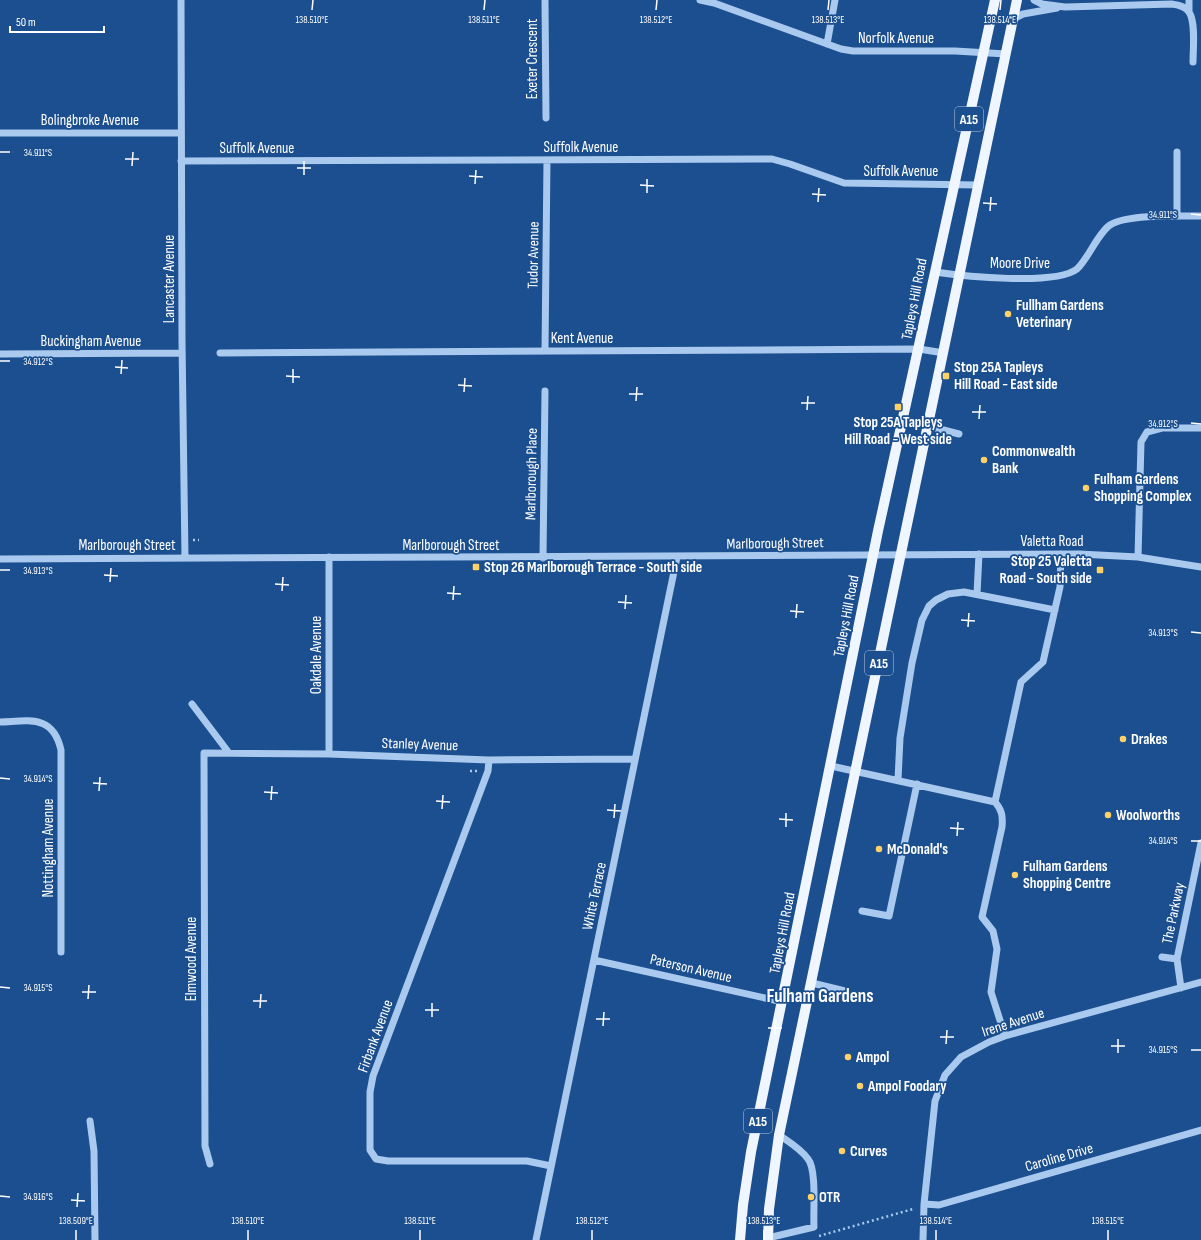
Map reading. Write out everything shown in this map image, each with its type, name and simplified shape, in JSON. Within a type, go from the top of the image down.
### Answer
[{"type":"main road","name":"Tapleys Hill Road","points":[[740,1240],[743,1205],[751,1152],[874,554],[920,349],[934,272],[995,0]]},
{"type":"main road","name":"A15","points":[[768,1239],[769,1209],[779,1135],[857,771],[1017,0]]},
{"type":"street","name":"Lancaster Avenue","points":[[181,0],[180,133],[185,558]]},
{"type":"street","name":"Exeter Crescent","points":[[545,0],[546,118]]},
{"type":"street","name":"Norfolk Avenue","points":[[700,0],[714,3],[827,44],[853,51],[955,51],[1006,54]]},
{"type":"street","points":[[827,44],[835,0]]},
{"type":"street","points":[[1034,0],[1042,4],[1065,7]]},
{"type":"street","points":[[1189,0],[1189,11],[1192,20],[1193,62]]},
{"type":"street","points":[[1013,19],[1023,14],[1065,7],[1172,4],[1182,6],[1189,11]]},
{"type":"street","name":"Bolingbroke Avenue","points":[[0,133],[180,133]]},
{"type":"street","points":[[1177,152],[1177,216]]},
{"type":"street","name":"Suffolk Avenue","points":[[181,161],[772,159],[844,183],[978,185]]},
{"type":"street","name":"Tudor Avenue","points":[[545,351],[547,160]]},
{"type":"street","name":"Moore Drive","points":[[934,272],[959,276],[1028,278],[1057,276],[1076,269],[1110,225],[1129,219],[1201,216]]},
{"type":"street","name":"Kent Avenue","points":[[220,353],[920,349],[944,353]]},
{"type":"street","name":"Buckingham Avenue","points":[[0,354],[182,353]]},
{"type":"street","name":"Marlborough Place","points":[[543,558],[545,391]]},
{"type":"street","points":[[928,426],[959,434]]},
{"type":"street","points":[[1138,557],[1141,442],[1147,432],[1162,428],[1201,428]]},
{"type":"street","name":"Marlborough Street","points":[[0,559],[329,557],[543,558],[902,554]]},
{"type":"street","name":"Valetta Road","points":[[902,554],[1061,554],[1138,557],[1201,567]]},
{"type":"street","points":[[977,594],[979,554]]},
{"type":"street","points":[[995,802],[1018,692],[1022,680],[1043,662],[1060,584],[1061,554]]},
{"type":"street","name":"Oakdale Avenue","points":[[328,754],[329,557]]},
{"type":"street","name":"White Terrace","points":[[536,1240],[677,557]]},
{"type":"street","points":[[898,780],[900,738],[912,663],[924,614],[936,600],[948,594],[964,592],[1055,610]]},
{"type":"street","points":[[192,704],[229,753]]},
{"type":"street","name":"Nottingham Avenue","points":[[0,722],[39,721],[50,726],[58,738],[61,750],[61,952]]},
{"type":"street","name":"Stanley Avenue","points":[[204,753],[328,754],[489,760],[635,759]]},
{"type":"street","name":"Elmwood Avenue","points":[[204,753],[205,1146],[210,1164]]},
{"type":"street","name":"Firbank Avenue","points":[[489,760],[488,771],[373,1076],[370,1092],[370,1150],[376,1159],[388,1161],[527,1161],[551,1166]]},
{"type":"street","points":[[831,766],[995,802],[1001,809],[1003,818],[982,917],[993,931],[997,949],[991,992],[1005,1036]]},
{"type":"street","points":[[862,910],[889,916],[917,784]]},
{"type":"street","name":"The Parkway","points":[[1181,988],[1177,959],[1201,843]]},
{"type":"street","points":[[1162,957],[1177,959]]},
{"type":"street","name":"Paterson Avenue","points":[[594,960],[783,1002]]},
{"type":"street","name":"Irene Avenue","points":[[923,1240],[924,1204],[935,1102],[945,1075],[961,1057],[989,1042],[1005,1036],[1201,982]]},
{"type":"street","points":[[812,983],[845,991]]},
{"type":"street","points":[[90,1121],[94,1151],[95,1240]]},
{"type":"street","name":"Caroline Drive","points":[[924,1204],[939,1205],[1201,1130]]},
{"type":"street","points":[[768,1239],[814,1227],[812,1172],[810,1160],[801,1151],[779,1135]]},
{"type":"path","points":[[812,1238],[913,1209]]},
{"type":"place","name":"Fullham Gardens Veterinary","points":[[1008,314]]},
{"type":"place","name":"Stop 25A Tapleys Hill Road - East side","points":[[946,376]]},
{"type":"place","name":"Stop 25A Tapleys Hill Road - West side","points":[[898,407]]},
{"type":"place","name":"Commonwealth Bank","points":[[984,460]]},
{"type":"place","name":"Fulham Gardens Shopping Complex","points":[[1086,488]]},
{"type":"place","name":"Stop 26 Marlborough Terrace - South side","points":[[476,567]]},
{"type":"place","name":"Stop 25 Valetta Road - South side","points":[[1100,570]]},
{"type":"place","name":"Drakes","points":[[1123,739]]},
{"type":"place","name":"Woolworths","points":[[1108,815]]},
{"type":"place","name":"McDonald's","points":[[879,849]]},
{"type":"place","name":"Fulham Gardens Shopping Centre","points":[[1015,875]]},
{"type":"place","name":"Ampol","points":[[848,1057]]},
{"type":"place","name":"Ampol Foodary","points":[[860,1086]]},
{"type":"place","name":"Curves","points":[[842,1151]]},
{"type":"place","name":"OTR","points":[[811,1197]]},
{"type":"district","name":"Fulham Gardens","points":[[820,995]]}]
